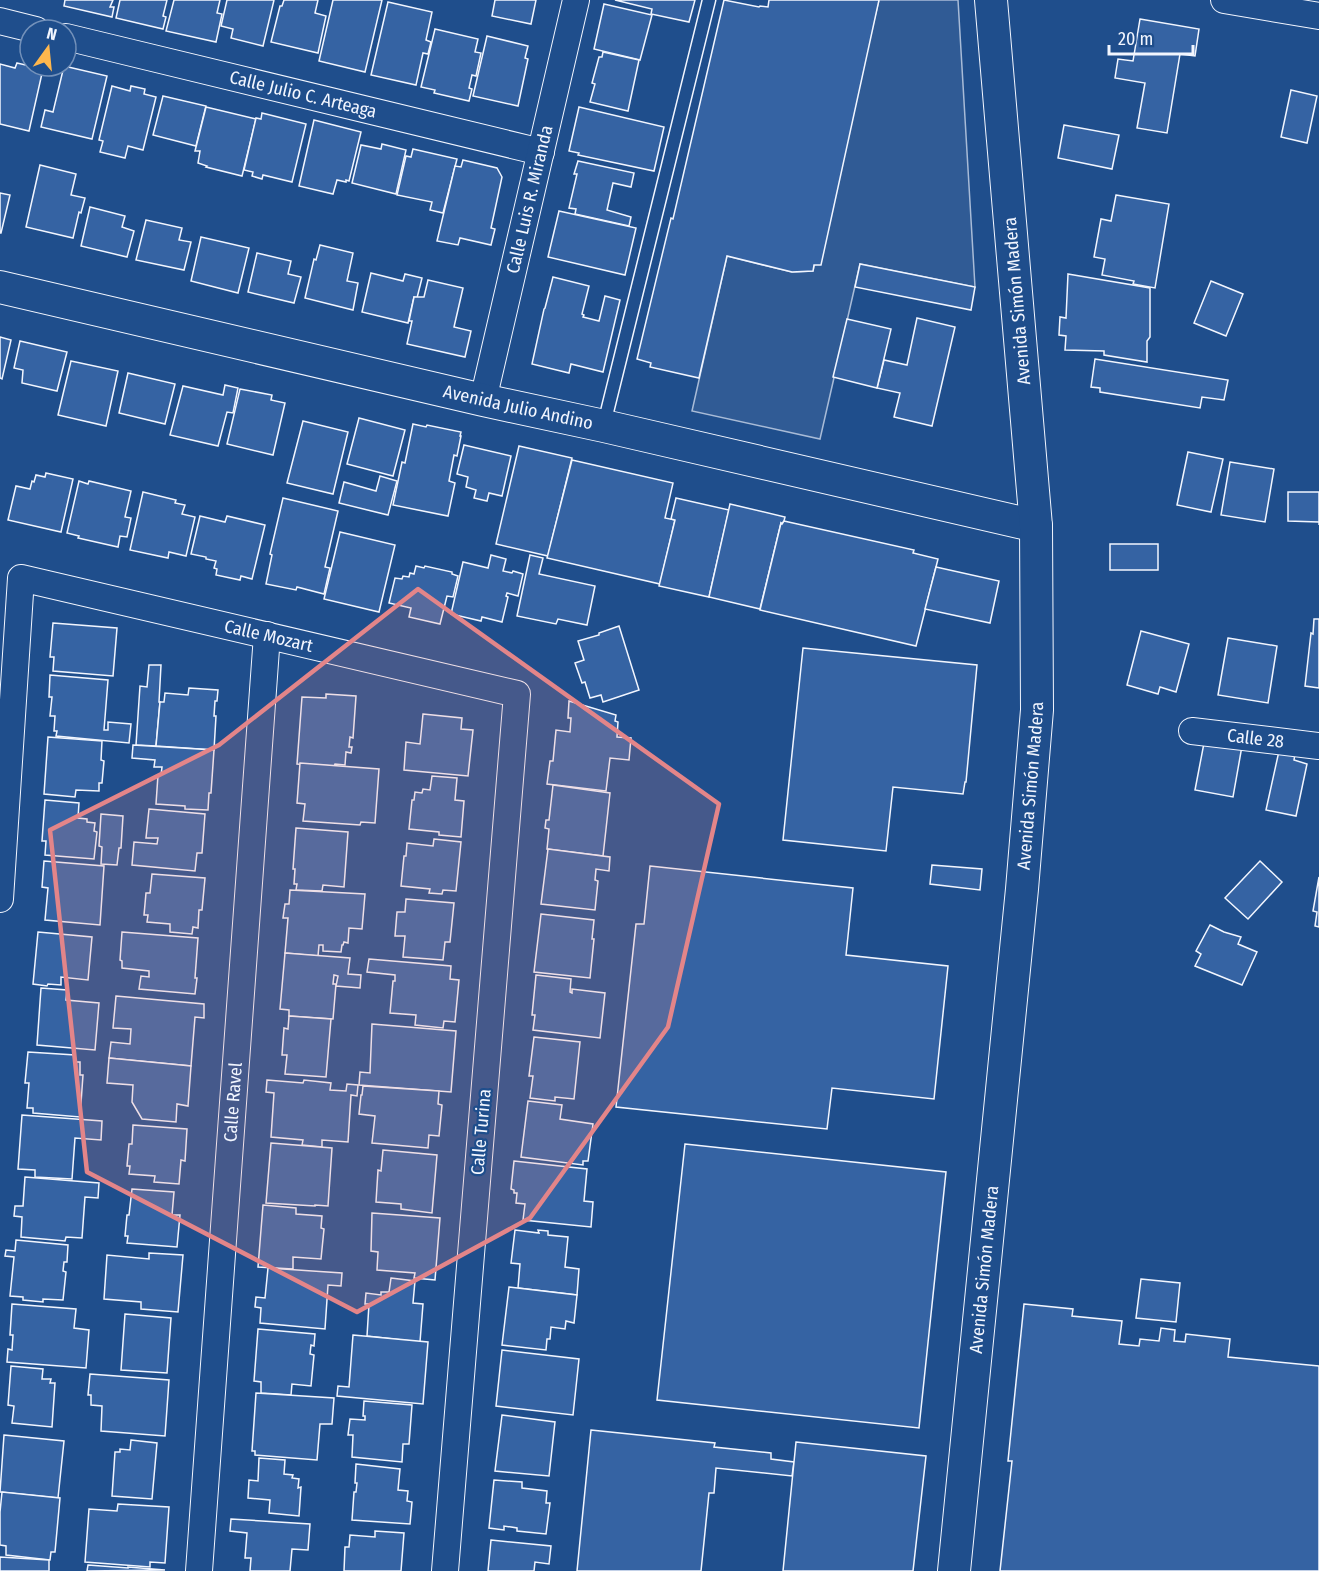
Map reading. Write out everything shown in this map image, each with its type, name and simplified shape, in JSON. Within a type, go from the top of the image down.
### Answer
[{"type":"street","name":"Calle Luis R. Miranda","points":[[483,400],[576,0]]},
{"type":"street","name":"Avenida Simón Madera","points":[[954,1571],[1022,889],[1037,710],[1036,526],[991,0]]},
{"type":"street","points":[[1224,0],[1319,16]]},
{"type":"street","points":[[0,21],[18,26]]},
{"type":"street","name":"Calle Julio C. Arteaga","points":[[78,40],[541,152]]},
{"type":"street","name":"Avenida Julio Andino","points":[[0,287],[1036,526]]},
{"type":"street","name":"Calle Mozart","points":[[0,899],[21,578],[517,694]]},
{"type":"street","name":"Calle Ravel","points":[[199,1571],[267,635]]},
{"type":"street","name":"Calle Turina","points":[[445,1571],[517,694]]},
{"type":"street","name":"Calle 28","points":[[1192,731],[1319,746]]},
{"type":"lane","points":[[604,426],[709,0]]},
{"type":"highlighted area","points":[[418,589],[719,804],[668,1027],[530,1218],[357,1312],[87,1172],[50,830],[219,745]]},
{"type":"shaded area","points":[[879,0],[958,0],[975,287],[860,264],[820,439],[692,411],[727,256],[792,272],[813,271]]},
{"type":"building","points":[[65,0],[113,0],[110,7],[114,7],[112,17],[64,6]]},
{"type":"building","points":[[120,0],[167,0],[163,29],[116,18]]},
{"type":"building","points":[[174,0],[220,0],[217,13],[222,14],[216,42],[166,31]]},
{"type":"building","points":[[227,0],[274,0],[263,46],[231,38],[233,29],[221,26]]},
{"type":"building","points":[[284,0],[318,0],[315,13],[326,16],[318,53],[271,42],[280,6]]},
{"type":"building","points":[[333,0],[382,0],[365,72],[319,61]]},
{"type":"building","points":[[495,0],[536,0],[531,24],[492,16]]},
{"type":"building","points":[[615,0],[695,0],[689,22],[651,14],[652,9]]},
{"type":"building","points":[[724,0],[768,7],[769,0],[879,0],[821,265],[814,265],[813,271],[792,272],[727,256],[699,378],[650,367],[651,363],[637,359],[671,218],[673,219]]},
{"type":"building","points":[[388,2],[432,12],[426,40],[431,42],[428,54],[423,53],[416,85],[371,75]]},
{"type":"building","points":[[604,4],[652,15],[640,60],[594,49]]},
{"type":"building","points":[[1140,19],[1199,29],[1195,56],[1180,54],[1167,133],[1137,128],[1145,83],[1115,78],[1118,59],[1133,61]]},
{"type":"building","points":[[435,29],[478,39],[475,52],[481,53],[476,76],[472,75],[469,101],[434,93],[435,90],[421,87]]},
{"type":"building","points":[[487,36],[528,46],[525,58],[528,59],[518,106],[473,96]]},
{"type":"building","points":[[603,52],[639,60],[628,111],[590,102],[595,84],[592,83],[599,57],[602,57]]},
{"type":"building","points":[[18,63],[18,78],[41,78],[29,131],[0,124],[0,64],[15,68]]},
{"type":"building","points":[[78,69],[107,76],[92,139],[41,127],[45,110],[53,112],[61,78],[78,78]]},
{"type":"building","points":[[112,86],[130,91],[131,86],[145,89],[144,94],[156,97],[143,150],[128,146],[125,158],[100,152],[103,141],[99,140]]},
{"type":"building","points":[[1291,90],[1317,96],[1307,143],[1281,137]]},
{"type":"building","points":[[163,96],[206,106],[196,146],[153,135]]},
{"type":"building","points":[[206,107],[256,119],[242,176],[198,163],[200,151],[195,151]]},
{"type":"building","points":[[579,107],[664,127],[654,171],[578,155],[579,153],[569,151]]},
{"type":"building","points":[[262,113],[306,124],[292,182],[263,175],[262,179],[252,176],[253,172],[244,170],[256,118],[261,119]]},
{"type":"building","points":[[314,120],[361,132],[349,181],[337,180],[333,194],[299,186]]},
{"type":"building","points":[[1064,125],[1119,135],[1112,169],[1058,158]]},
{"type":"building","points":[[382,144],[406,150],[396,194],[352,183],[361,145],[381,149]]},
{"type":"building","points":[[413,149],[457,159],[443,213],[430,210],[432,202],[397,195],[406,156],[411,157]]},
{"type":"building","points":[[463,160],[497,168],[502,177],[491,228],[495,229],[491,245],[460,238],[458,245],[437,241],[455,166],[461,167]]},
{"type":"building","points":[[578,161],[634,173],[631,187],[613,183],[607,210],[631,217],[629,226],[575,214],[576,209],[569,208]]},
{"type":"building","points":[[40,165],[76,174],[71,195],[85,198],[73,238],[26,227]]},
{"type":"building","points":[[0,193],[10,195],[1,233],[0,233]]},
{"type":"building","points":[[1116,195],[1169,204],[1155,288],[1102,275],[1105,259],[1094,257],[1101,219],[1111,221]]},
{"type":"building","points":[[90,207],[125,216],[122,227],[134,231],[127,257],[81,246]]},
{"type":"building","points":[[559,211],[636,228],[625,275],[548,257]]},
{"type":"building","points":[[146,220],[182,228],[179,240],[191,242],[184,270],[136,260]]},
{"type":"building","points":[[201,237],[249,248],[238,293],[191,281]]},
{"type":"building","points":[[320,245],[353,253],[347,281],[358,283],[353,310],[305,298],[314,259],[316,260]]},
{"type":"building","points":[[257,253],[291,261],[288,274],[301,277],[294,303],[248,292]]},
{"type":"building","points":[[860,264],[975,287],[971,310],[855,287]]},
{"type":"building","points":[[371,273],[403,281],[405,274],[422,278],[417,298],[414,297],[408,323],[362,312]]},
{"type":"building","points":[[1068,274],[1150,288],[1150,337],[1147,341],[1147,362],[1104,355],[1104,351],[1065,350],[1066,336],[1059,335],[1060,317],[1066,318]]},
{"type":"building","points":[[553,277],[589,286],[583,317],[599,321],[605,296],[620,300],[603,372],[571,364],[569,373],[532,364]]},
{"type":"building","points":[[428,280],[463,288],[454,327],[471,331],[465,357],[407,344],[414,297],[424,297]]},
{"type":"building","points":[[1211,281],[1243,294],[1226,336],[1194,323]]},
{"type":"building","points":[[917,318],[955,327],[932,426],[894,417],[900,393],[877,388],[884,360],[907,365]]},
{"type":"building","points":[[847,319],[891,329],[877,388],[833,377]]},
{"type":"building","points":[[0,337],[11,340],[2,379],[0,378]]},
{"type":"building","points":[[20,341],[67,352],[57,391],[22,383],[23,370],[14,368]]},
{"type":"building","points":[[1095,359],[1228,380],[1224,400],[1202,397],[1200,408],[1100,392],[1100,388],[1091,387]]},
{"type":"building","points":[[71,361],[118,371],[106,426],[58,415]]},
{"type":"building","points":[[128,373],[175,384],[165,424],[119,413]]},
{"type":"building","points":[[225,385],[238,388],[233,413],[227,412],[218,446],[170,435],[183,386],[223,395]]},
{"type":"building","points":[[240,389],[272,395],[271,400],[285,403],[273,455],[227,444]]},
{"type":"building","points":[[359,418],[405,430],[393,476],[347,464]]},
{"type":"building","points":[[303,421],[348,432],[333,494],[287,483]]},
{"type":"building","points":[[413,424],[461,432],[457,456],[454,455],[449,481],[455,483],[448,516],[393,505]]},
{"type":"building","points":[[464,445],[511,456],[502,496],[489,493],[487,501],[474,498],[476,490],[466,487],[468,477],[457,474]]},
{"type":"building","points":[[519,446],[572,458],[548,556],[496,544]]},
{"type":"building","points":[[1188,452],[1223,459],[1211,512],[1177,505]]},
{"type":"building","points":[[572,460],[673,483],[665,518],[675,520],[660,584],[547,558]]},
{"type":"building","points":[[1230,462],[1274,469],[1265,522],[1221,515]]},
{"type":"building","points":[[46,473],[73,479],[61,532],[8,520],[16,486],[30,489],[36,475],[45,477]]},
{"type":"building","points":[[380,476],[397,481],[388,515],[339,503],[344,482],[376,491]]},
{"type":"building","points":[[79,481],[88,484],[89,481],[131,491],[125,517],[131,518],[127,537],[120,536],[118,547],[78,538],[79,536],[67,533]]},
{"type":"building","points":[[143,492],[176,500],[175,503],[185,505],[182,514],[195,517],[186,556],[169,552],[168,558],[130,550]]},
{"type":"building","points":[[1288,492],[1319,492],[1319,522],[1288,521]]},
{"type":"building","points":[[283,498],[338,511],[325,567],[330,568],[324,594],[297,587],[296,590],[266,584],[272,555],[270,554]]},
{"type":"building","points":[[676,498],[729,510],[709,597],[659,586],[675,520],[671,519]]},
{"type":"building","points":[[730,504],[785,517],[781,523],[760,609],[709,597]]},
{"type":"building","points":[[200,516],[225,522],[227,516],[265,525],[252,579],[241,576],[240,580],[216,575],[217,569],[214,568],[216,561],[191,554]]},
{"type":"building","points":[[784,521],[914,550],[913,553],[938,559],[916,646],[760,610],[781,523]]},
{"type":"building","points":[[340,532],[395,545],[379,612],[324,599]]},
{"type":"building","points":[[1110,544],[1158,544],[1158,570],[1110,570]]},
{"type":"building","points":[[491,555],[506,559],[503,571],[523,574],[518,596],[507,593],[502,622],[482,617],[481,621],[451,614],[463,562],[488,568]]},
{"type":"building","points":[[530,555],[543,558],[539,574],[595,586],[587,625],[558,619],[556,624],[517,616]]},
{"type":"building","points":[[416,566],[452,572],[458,576],[453,597],[447,596],[440,624],[409,617],[411,608],[389,603],[395,578],[409,577],[410,573],[414,574]]},
{"type":"building","points":[[936,567],[999,581],[990,623],[925,609]]},
{"type":"building","points":[[1314,619],[1319,619],[1319,688],[1305,686]]},
{"type":"building","points":[[53,623],[117,628],[113,676],[53,671],[54,657],[50,657]]},
{"type":"building","points":[[619,626],[639,690],[603,702],[601,695],[590,698],[585,682],[582,683],[575,663],[584,660],[578,641]]},
{"type":"building","points":[[1141,631],[1189,644],[1176,692],[1160,687],[1158,694],[1127,685]]},
{"type":"building","points":[[1228,638],[1277,646],[1268,703],[1218,695]]},
{"type":"building","points":[[803,648],[977,665],[963,794],[893,787],[886,851],[783,840]]},
{"type":"building","points":[[149,665],[161,665],[156,746],[136,745],[140,686],[147,687]]},
{"type":"building","points":[[50,675],[108,680],[104,730],[108,730],[108,722],[131,724],[129,743],[56,736],[55,716],[50,716],[52,697],[49,697]]},
{"type":"building","points":[[189,688],[218,690],[214,716],[216,716],[214,750],[156,746],[160,702],[164,702],[165,693],[188,695]]},
{"type":"building","points":[[326,694],[356,696],[353,738],[350,737],[349,747],[352,747],[351,753],[346,752],[345,765],[297,764],[302,697],[326,698]]},
{"type":"building","points":[[569,701],[616,715],[617,737],[631,738],[629,760],[610,758],[606,791],[547,784],[550,761],[553,761],[556,730],[570,732]]},
{"type":"building","points":[[423,714],[462,718],[461,729],[473,730],[468,776],[404,770],[406,742],[420,744]]},
{"type":"building","points":[[48,737],[102,741],[101,760],[104,761],[99,791],[76,790],[75,797],[44,794]]},
{"type":"building","points":[[1204,743],[1242,746],[1233,797],[1195,790]]},
{"type":"building","points":[[133,745],[214,750],[208,810],[156,804],[158,775],[161,775],[162,767],[154,767],[155,760],[132,758]]},
{"type":"building","points":[[1279,751],[1295,754],[1294,760],[1307,764],[1296,816],[1266,810]]},
{"type":"building","points":[[300,763],[379,769],[375,823],[361,822],[360,825],[303,821],[305,804],[297,803]]},
{"type":"building","points":[[432,776],[457,778],[455,800],[464,801],[461,837],[409,829],[415,792],[422,793],[423,789],[430,790]]},
{"type":"building","points":[[553,785],[610,793],[603,856],[547,849],[549,829],[545,828],[546,820],[549,820]]},
{"type":"building","points":[[45,800],[79,803],[78,818],[95,823],[94,831],[97,832],[94,859],[45,855],[46,841],[42,841]]},
{"type":"building","points":[[149,809],[205,814],[202,853],[197,853],[195,871],[132,865],[134,842],[157,844],[158,838],[146,838]]},
{"type":"building","points":[[101,814],[123,816],[121,848],[119,848],[117,865],[101,864],[102,847],[99,846]]},
{"type":"building","points":[[296,828],[348,832],[344,887],[323,885],[322,891],[296,890],[295,869],[293,869]]},
{"type":"building","points":[[434,839],[461,842],[456,891],[443,890],[442,894],[429,893],[430,889],[401,886],[407,843],[433,846]]},
{"type":"building","points":[[548,849],[610,857],[609,871],[596,869],[595,880],[598,881],[595,910],[541,904]]},
{"type":"building","points":[[44,861],[104,866],[100,925],[45,920],[48,888],[42,887]]},
{"type":"building","points":[[1260,861],[1282,882],[1248,919],[1225,898]]},
{"type":"building","points":[[932,865],[982,869],[980,890],[930,884]]},
{"type":"building","points":[[650,866],[853,888],[846,955],[948,966],[934,1099],[832,1088],[827,1129],[616,1107],[636,924],[644,924]]},
{"type":"building","points":[[152,874],[205,878],[198,928],[193,927],[192,934],[170,932],[170,924],[147,922],[148,915],[144,915],[146,893],[150,893]]},
{"type":"building","points":[[1319,877],[1319,927],[1315,926],[1317,912],[1313,911]]},
{"type":"building","points":[[290,890],[365,894],[362,929],[349,928],[348,943],[344,942],[341,952],[323,951],[323,945],[319,945],[318,956],[285,953],[288,918],[283,918],[285,904],[289,904]]},
{"type":"building","points":[[406,899],[454,903],[450,942],[445,942],[443,960],[403,957],[405,936],[395,936],[397,912],[405,912]]},
{"type":"building","points":[[541,914],[594,920],[590,978],[534,972]]},
{"type":"building","points":[[1210,925],[1241,937],[1238,944],[1257,952],[1242,985],[1195,966],[1201,954],[1196,951]]},
{"type":"building","points":[[38,932],[92,937],[88,980],[61,977],[61,985],[33,984]]},
{"type":"building","points":[[122,932],[198,938],[195,994],[139,989],[141,976],[149,977],[149,971],[122,968],[120,960]]},
{"type":"building","points":[[285,953],[350,958],[348,974],[361,975],[360,988],[336,986],[338,976],[334,975],[333,984],[336,984],[333,1019],[289,1016],[289,1010],[280,1009]]},
{"type":"building","points":[[369,959],[451,966],[450,979],[459,980],[455,1022],[444,1021],[443,1028],[415,1025],[416,1015],[390,1013],[395,975],[367,972]]},
{"type":"building","points":[[536,975],[571,979],[570,992],[572,993],[572,989],[605,993],[600,1038],[533,1030],[535,1015],[532,1015]]},
{"type":"building","points":[[41,988],[67,990],[66,1000],[99,1003],[95,1050],[37,1045]]},
{"type":"building","points":[[116,996],[204,1004],[204,1018],[195,1017],[191,1066],[109,1058],[111,1042],[130,1044],[131,1029],[113,1028]]},
{"type":"building","points":[[289,1016],[331,1019],[326,1077],[285,1074],[287,1055],[282,1055],[284,1028],[288,1029]]},
{"type":"building","points":[[372,1024],[456,1031],[451,1092],[359,1085],[360,1072],[370,1073]]},
{"type":"building","points":[[534,1037],[580,1042],[574,1099],[555,1097],[555,1101],[530,1098],[533,1076],[529,1076]]},
{"type":"building","points":[[28,1052],[75,1055],[74,1062],[80,1062],[80,1075],[83,1075],[80,1117],[33,1113],[33,1108],[27,1108],[29,1083],[25,1083]]},
{"type":"building","points":[[109,1058],[191,1066],[188,1106],[177,1104],[176,1122],[142,1119],[132,1102],[133,1085],[107,1083]]},
{"type":"building","points":[[267,1080],[331,1083],[330,1090],[346,1091],[347,1084],[358,1085],[357,1096],[351,1095],[348,1142],[322,1140],[322,1147],[302,1145],[303,1140],[271,1137],[274,1093],[266,1092]]},
{"type":"building","points":[[363,1086],[439,1091],[438,1104],[442,1105],[439,1136],[429,1135],[428,1148],[372,1143],[375,1116],[359,1114]]},
{"type":"building","points":[[528,1101],[562,1105],[560,1119],[593,1124],[588,1161],[583,1161],[583,1165],[521,1157]]},
{"type":"building","points":[[22,1115],[102,1121],[101,1140],[75,1138],[72,1179],[35,1177],[35,1170],[18,1169]]},
{"type":"building","points":[[133,1125],[187,1129],[185,1161],[181,1160],[179,1184],[154,1182],[155,1176],[129,1174],[130,1166],[127,1166]]},
{"type":"building","points":[[271,1143],[332,1148],[328,1206],[266,1203]]},
{"type":"building","points":[[685,1144],[946,1172],[919,1428],[657,1400]]},
{"type":"building","points":[[383,1150],[437,1155],[432,1213],[401,1209],[401,1204],[376,1202],[378,1170],[381,1171]]},
{"type":"building","points":[[514,1161],[587,1169],[584,1201],[593,1202],[591,1227],[523,1220],[525,1204],[516,1203],[517,1193],[511,1189]]},
{"type":"building","points":[[25,1177],[99,1183],[98,1198],[85,1197],[82,1238],[66,1237],[65,1241],[21,1237],[22,1217],[14,1216],[15,1206],[23,1206]]},
{"type":"building","points":[[132,1189],[174,1192],[172,1215],[180,1215],[177,1247],[127,1243],[128,1236],[125,1236]]},
{"type":"building","points":[[263,1205],[296,1208],[296,1214],[322,1216],[321,1228],[324,1229],[321,1259],[293,1257],[293,1269],[258,1267]]},
{"type":"building","points":[[372,1213],[440,1218],[435,1280],[414,1278],[415,1273],[377,1270],[378,1252],[371,1251]]},
{"type":"building","points":[[515,1230],[539,1233],[538,1230],[548,1231],[548,1235],[568,1237],[565,1267],[579,1269],[577,1295],[518,1288],[520,1264],[511,1263]]},
{"type":"building","points":[[16,1240],[68,1245],[67,1262],[64,1262],[63,1271],[66,1272],[63,1300],[43,1299],[43,1302],[10,1296],[14,1257],[5,1256],[6,1250],[15,1251]]},
{"type":"building","points":[[149,1253],[183,1255],[178,1312],[141,1309],[141,1302],[104,1299],[107,1255],[149,1259]]},
{"type":"building","points":[[268,1268],[342,1273],[341,1286],[328,1285],[325,1329],[260,1323],[261,1308],[255,1307],[256,1297],[265,1298]]},
{"type":"building","points":[[391,1278],[415,1281],[413,1303],[423,1304],[420,1342],[367,1336],[369,1304],[365,1304],[366,1293],[381,1295],[381,1292],[389,1292]]},
{"type":"building","points":[[1141,1279],[1180,1283],[1176,1322],[1136,1318]]},
{"type":"building","points":[[509,1287],[577,1295],[574,1323],[566,1321],[565,1329],[551,1327],[546,1350],[502,1345]]},
{"type":"building","points":[[12,1304],[76,1309],[74,1328],[89,1330],[86,1368],[7,1362],[8,1349],[12,1350],[13,1335],[10,1335]]},
{"type":"building","points":[[1024,1304],[1073,1309],[1072,1316],[1122,1321],[1119,1344],[1139,1346],[1140,1339],[1159,1341],[1161,1328],[1175,1330],[1174,1341],[1185,1342],[1186,1334],[1230,1339],[1228,1357],[1319,1366],[1319,1571],[1000,1571],[1012,1461],[1008,1461]]},
{"type":"building","points":[[125,1314],[171,1318],[167,1373],[121,1370]]},
{"type":"building","points":[[258,1329],[315,1334],[314,1346],[311,1345],[310,1354],[314,1355],[311,1386],[292,1384],[291,1395],[261,1393],[261,1382],[254,1381]]},
{"type":"building","points":[[353,1335],[428,1342],[423,1404],[337,1396],[338,1386],[349,1387]]},
{"type":"building","points":[[502,1350],[579,1359],[573,1415],[496,1406]]},
{"type":"building","points":[[11,1366],[43,1369],[42,1379],[51,1379],[50,1383],[55,1383],[52,1427],[12,1423],[14,1406],[8,1405]]},
{"type":"building","points":[[90,1374],[169,1380],[165,1436],[101,1431],[102,1406],[91,1405],[91,1395],[88,1395]]},
{"type":"building","points":[[256,1393],[334,1398],[332,1424],[320,1424],[317,1460],[255,1455],[255,1451],[252,1451]]},
{"type":"building","points":[[364,1401],[412,1405],[409,1444],[403,1444],[402,1462],[352,1457],[353,1435],[348,1435],[350,1419],[365,1420]]},
{"type":"building","points":[[502,1415],[555,1422],[549,1476],[495,1471]]},
{"type":"building","points":[[591,1430],[715,1443],[714,1447],[771,1453],[771,1459],[794,1462],[792,1476],[716,1468],[714,1493],[709,1493],[701,1571],[577,1571]]},
{"type":"building","points":[[4,1435],[64,1441],[58,1498],[0,1492]]},
{"type":"building","points":[[131,1440],[157,1443],[152,1499],[112,1496],[115,1452],[120,1452],[120,1449],[130,1450]]},
{"type":"building","points":[[796,1442],[926,1456],[913,1571],[783,1571]]},
{"type":"building","points":[[259,1458],[285,1460],[284,1474],[293,1475],[292,1478],[299,1479],[298,1488],[301,1487],[299,1516],[269,1513],[270,1500],[248,1498],[249,1480],[258,1481]]},
{"type":"building","points":[[356,1464],[400,1469],[398,1490],[408,1491],[407,1501],[412,1502],[410,1524],[352,1520],[357,1483],[355,1483]]},
{"type":"building","points":[[494,1480],[522,1482],[522,1488],[547,1491],[546,1503],[550,1503],[546,1534],[517,1531],[517,1528],[504,1526],[504,1530],[489,1528]]},
{"type":"building","points":[[2,1492],[60,1498],[55,1552],[51,1552],[50,1560],[6,1555],[6,1546],[0,1545]]},
{"type":"building","points":[[118,1504],[169,1507],[165,1563],[150,1562],[150,1567],[85,1562],[89,1509],[117,1511]]},
{"type":"building","points":[[231,1519],[310,1524],[308,1550],[292,1549],[290,1571],[250,1571],[251,1558],[245,1558],[247,1533],[230,1531]]},
{"type":"building","points":[[375,1531],[404,1533],[401,1571],[344,1571],[345,1547],[349,1547],[350,1535],[375,1537]]},
{"type":"building","points":[[491,1540],[551,1546],[549,1564],[535,1562],[534,1571],[488,1571]]},
{"type":"building","points":[[0,1557],[49,1560],[49,1571],[0,1571]]},
{"type":"building","points":[[88,1565],[128,1567],[165,1570],[87,1571]]}]
